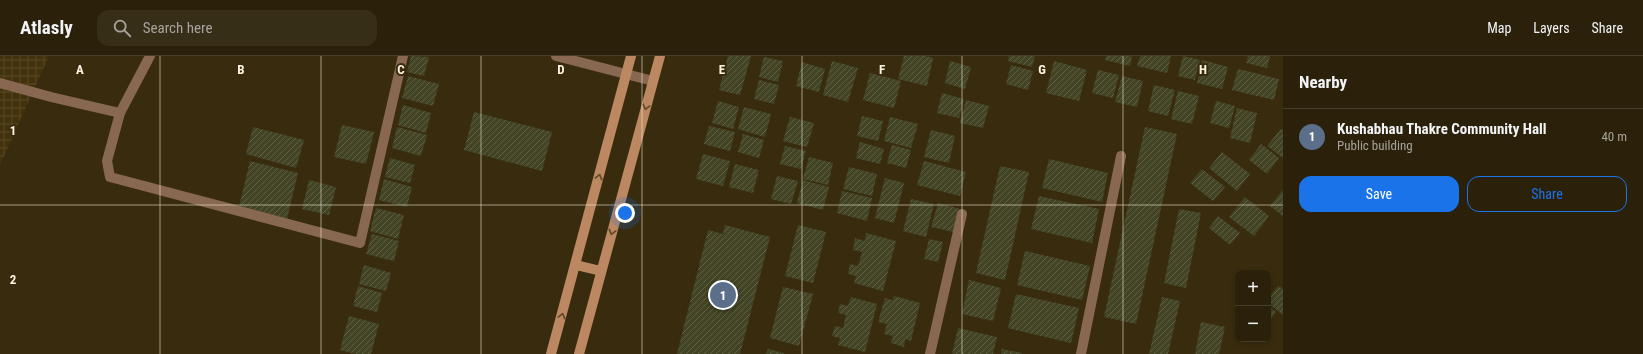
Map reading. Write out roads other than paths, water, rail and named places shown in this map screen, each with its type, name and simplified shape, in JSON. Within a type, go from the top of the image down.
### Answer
[{"type":"main road","points":[[551,354],[631,56]]},
{"type":"main road","points":[[579,354],[660,56]]},
{"type":"main road","points":[[576,265],[602,270]]},
{"type":"street","points":[[150,56],[120,113],[107,161],[110,177],[360,243],[403,56]]},
{"type":"street","points":[[556,56],[653,81]]},
{"type":"street","points":[[0,82],[51,97],[120,113]]},
{"type":"street","points":[[1081,354],[1122,156]]},
{"type":"street","points":[[930,354],[962,214]]},
{"type":"place","name":"Kushabhau Thakre Community Hall","points":[[723,295]]}]
